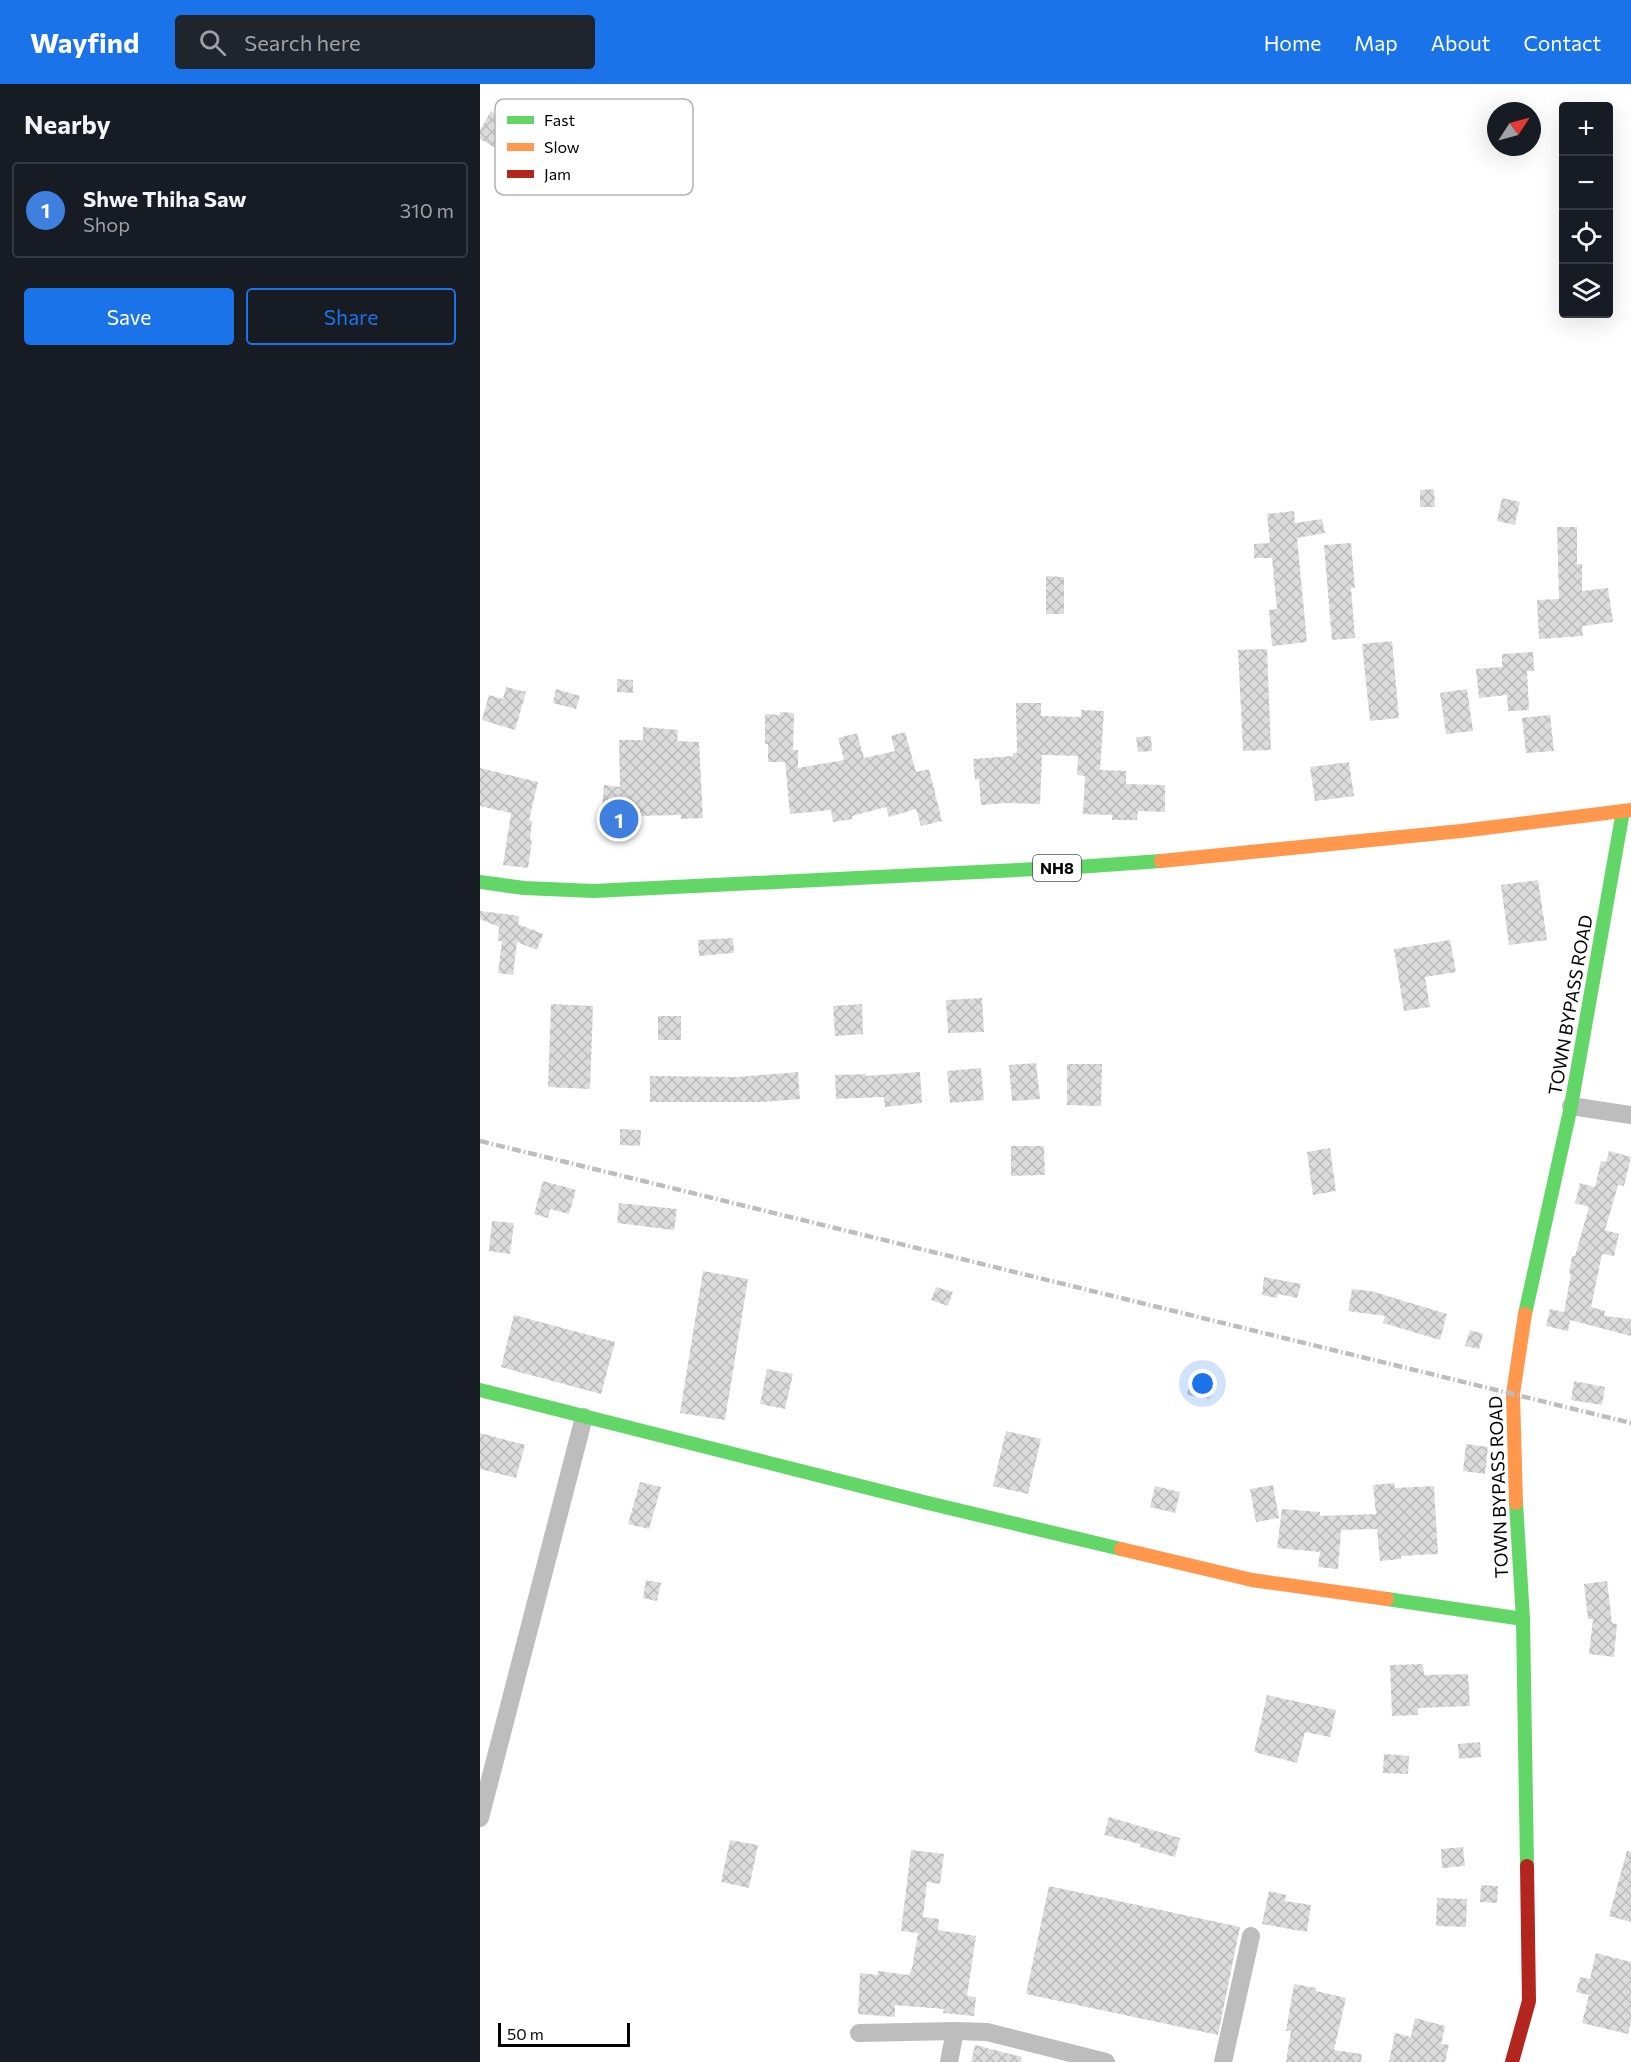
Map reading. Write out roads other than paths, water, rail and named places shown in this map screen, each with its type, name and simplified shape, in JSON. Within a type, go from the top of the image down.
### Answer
[{"type":"main road","name":"NH8","points":[[480,882],[524,888],[594,891],[1077,867],[1336,845],[1627,810]]},
{"type":"main road","name":"TOWN BYPASS ROAD","points":[[1512,2062],[1529,2001],[1523,1619],[1516,1525],[1513,1394],[1528,1295],[1571,1106],[1627,810]]},
{"type":"main road","points":[[480,1390],[924,1502],[1252,1580],[1523,1619]]},
{"type":"street","points":[[1571,1106],[1631,1115]]},
{"type":"street","points":[[480,1818],[584,1417]]},
{"type":"street","points":[[1222,2062],[1251,1936]]},
{"type":"street","points":[[949,2062],[955,2031]]},
{"type":"street","points":[[859,2033],[987,2032],[1094,2061]]},
{"type":"railway","points":[[480,1141],[1631,1423]]},
{"type":"place","name":"Shwe Thiha Saw","points":[[619,819]]}]
